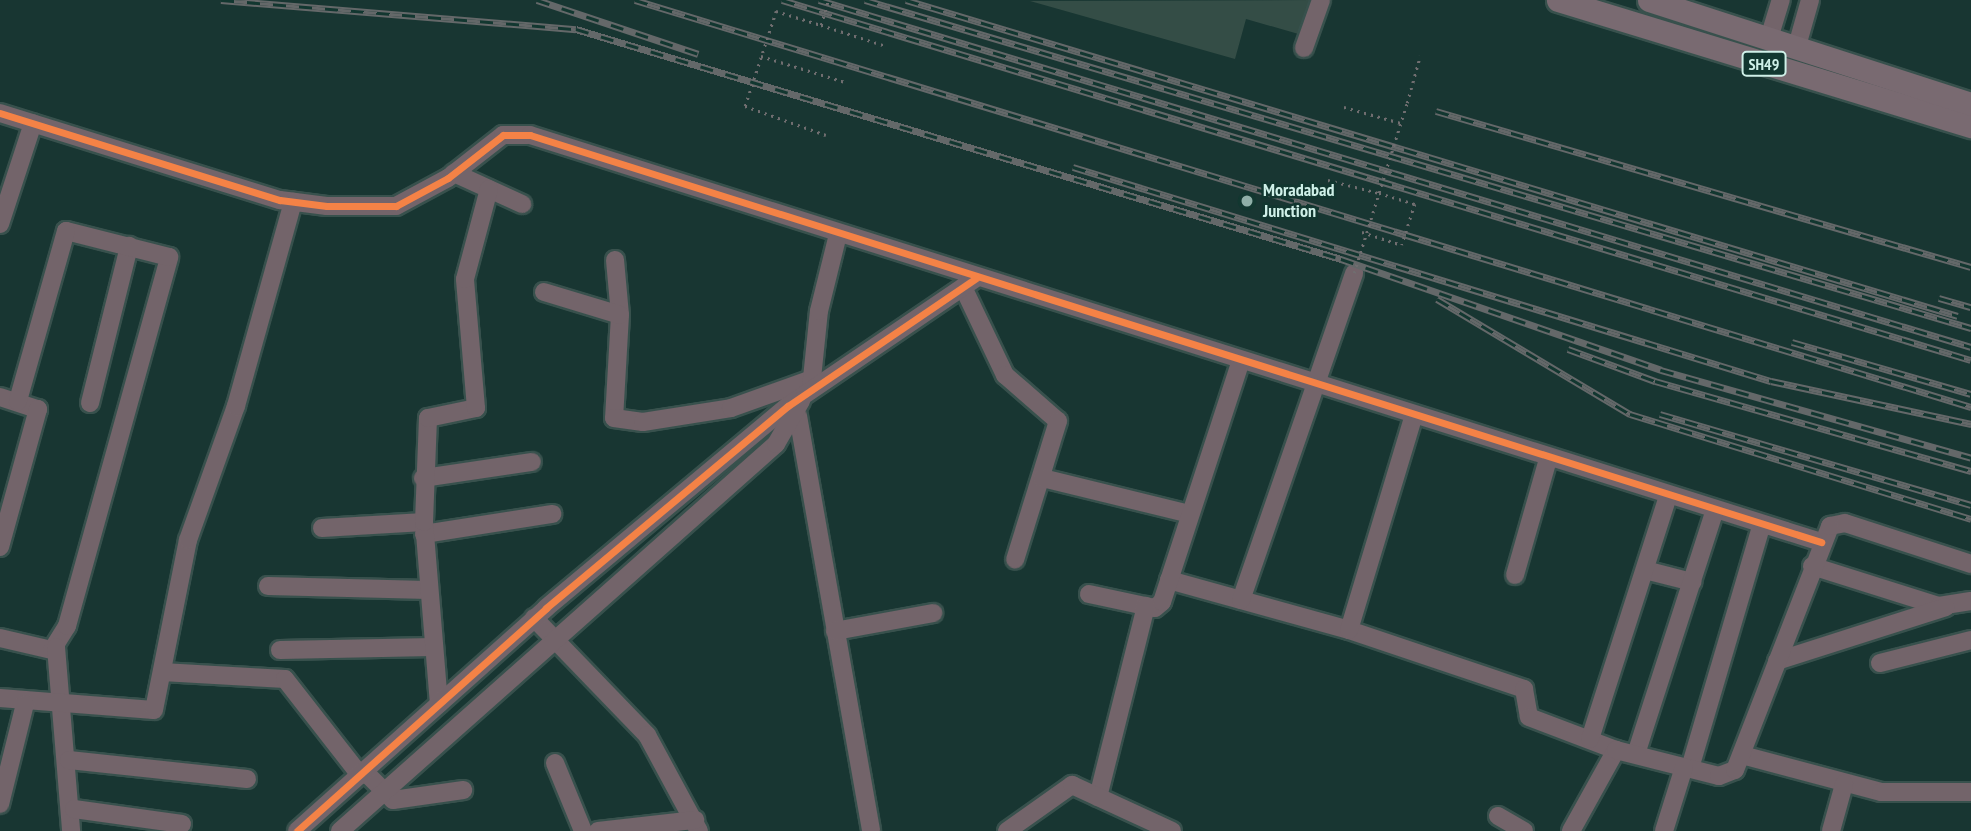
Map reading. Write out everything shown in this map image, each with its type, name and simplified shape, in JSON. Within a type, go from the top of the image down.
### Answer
[{"type":"main road","name":"SH49","points":[[1558,0],[1971,126]]},
{"type":"main road","name":"SH49","points":[[1649,0],[1770,35],[1971,104]]},
{"type":"street","points":[[1304,48],[1321,0]]},
{"type":"street","points":[[1770,35],[1781,0]]},
{"type":"street","points":[[1797,46],[1810,0]]},
{"type":"street","points":[[0,113],[293,202],[396,205],[454,173],[503,135],[530,135],[838,233],[970,282],[1821,542]]},
{"type":"street","points":[[0,224],[33,123]]},
{"type":"street","points":[[454,173],[522,204]]},
{"type":"street","points":[[439,704],[424,528],[423,478],[428,418],[476,408],[465,279],[489,189]]},
{"type":"street","points":[[0,698],[25,704],[150,713],[162,672],[188,540],[236,406],[293,202]]},
{"type":"street","points":[[18,401],[62,235],[70,231],[170,259],[56,648],[74,809],[71,831]]},
{"type":"street","points":[[838,233],[805,398],[835,631],[871,831]]},
{"type":"street","points":[[90,403],[130,246]]},
{"type":"street","points":[[615,260],[620,315],[616,419],[643,422],[805,398]]},
{"type":"street","points":[[1241,600],[1354,273]]},
{"type":"street","points":[[298,831],[534,618],[805,398],[970,282]]},
{"type":"street","points":[[970,282],[1005,375],[1058,421],[1015,560]]},
{"type":"street","points":[[544,292],[620,315]]},
{"type":"street","points":[[1089,594],[1158,606],[1240,364]]},
{"type":"street","points":[[0,397],[38,409],[0,547]]},
{"type":"street","points":[[340,831],[762,458],[805,398]]},
{"type":"street","points":[[1349,630],[1413,418]]},
{"type":"street","points":[[1515,575],[1548,459]]},
{"type":"street","points":[[423,478],[532,462]]},
{"type":"street","points":[[1042,478],[1190,514]]},
{"type":"street","points":[[1590,739],[1668,496]]},
{"type":"street","points":[[1636,754],[1715,510]]},
{"type":"street","points":[[322,528],[424,528],[552,514]]},
{"type":"street","points":[[1169,580],[1349,630],[1524,689],[1529,716],[1616,750],[1728,775],[1742,755],[1821,542],[1830,526],[1845,523],[1971,564]]},
{"type":"street","points":[[1664,831],[1687,767],[1762,524]]},
{"type":"street","points":[[1812,566],[1946,607]]},
{"type":"street","points":[[1645,570],[1692,582]]},
{"type":"street","points":[[268,586],[428,590]]},
{"type":"street","points":[[1777,661],[1971,601]]},
{"type":"street","points":[[1098,797],[1146,606]]},
{"type":"street","points":[[835,631],[933,613]]},
{"type":"street","points":[[534,618],[647,735],[697,826],[598,831]]},
{"type":"street","points":[[0,638],[56,648]]},
{"type":"street","points":[[1880,663],[1971,640]]},
{"type":"street","points":[[280,650],[433,647]]},
{"type":"street","points":[[162,672],[285,679],[362,773],[396,800],[463,790]]},
{"type":"street","points":[[0,804],[25,704]]},
{"type":"street","points":[[1571,831],[1616,750]]},
{"type":"street","points":[[1742,755],[1881,792],[1971,792]]},
{"type":"street","points":[[69,760],[247,779]]},
{"type":"street","points":[[555,763],[583,831]]},
{"type":"street","points":[[1831,831],[1844,784]]},
{"type":"street","points":[[1007,831],[1063,786],[1098,797],[1172,831]]},
{"type":"street","points":[[74,809],[182,824]]},
{"type":"street","points":[[1498,816],[1524,831]]},
{"type":"path","points":[[821,24],[828,0]]},
{"type":"path","points":[[826,135],[745,106],[776,10],[886,46]]},
{"type":"path","points":[[761,56],[845,82]]},
{"type":"path","points":[[1354,273],[1420,56]]},
{"type":"path","points":[[1345,107],[1401,123]]},
{"type":"path","points":[[1328,180],[1415,204],[1402,245],[1362,232]]},
{"type":"building","points":[[1312,0],[1302,35],[1246,19],[1235,59],[1030,1]]},
{"type":"railway","points":[[221,0],[576,29],[1341,259],[1661,370],[1971,458]]},
{"type":"railway","points":[[537,0],[698,54]]},
{"type":"railway","points":[[635,0],[1971,407]]},
{"type":"railway","points":[[782,0],[1971,360]]},
{"type":"railway","points":[[819,0],[1971,347]]},
{"type":"railway","points":[[865,0],[1971,328]]},
{"type":"railway","points":[[906,0],[1958,316]]},
{"type":"railway","points":[[1436,111],[1971,267]]},
{"type":"railway","points":[[1073,167],[1771,381],[1971,424]]},
{"type":"railway","points":[[1939,298],[1971,307]]},
{"type":"railway","points":[[1437,299],[1630,414],[1971,519]]},
{"type":"railway","points":[[1792,342],[1971,394]]},
{"type":"railway","points":[[1568,349],[1655,381],[1971,471]]},
{"type":"railway","points":[[1660,414],[1971,505]]},
{"type":"cycle path","points":[[0,113],[280,200],[327,206],[396,206],[448,178],[503,135],[530,135],[1821,542]]},
{"type":"cycle path","points":[[297,831],[546,608],[788,406],[976,278]]},
{"type":"place","name":"Moradabad Junction","points":[[1247,201]]}]
